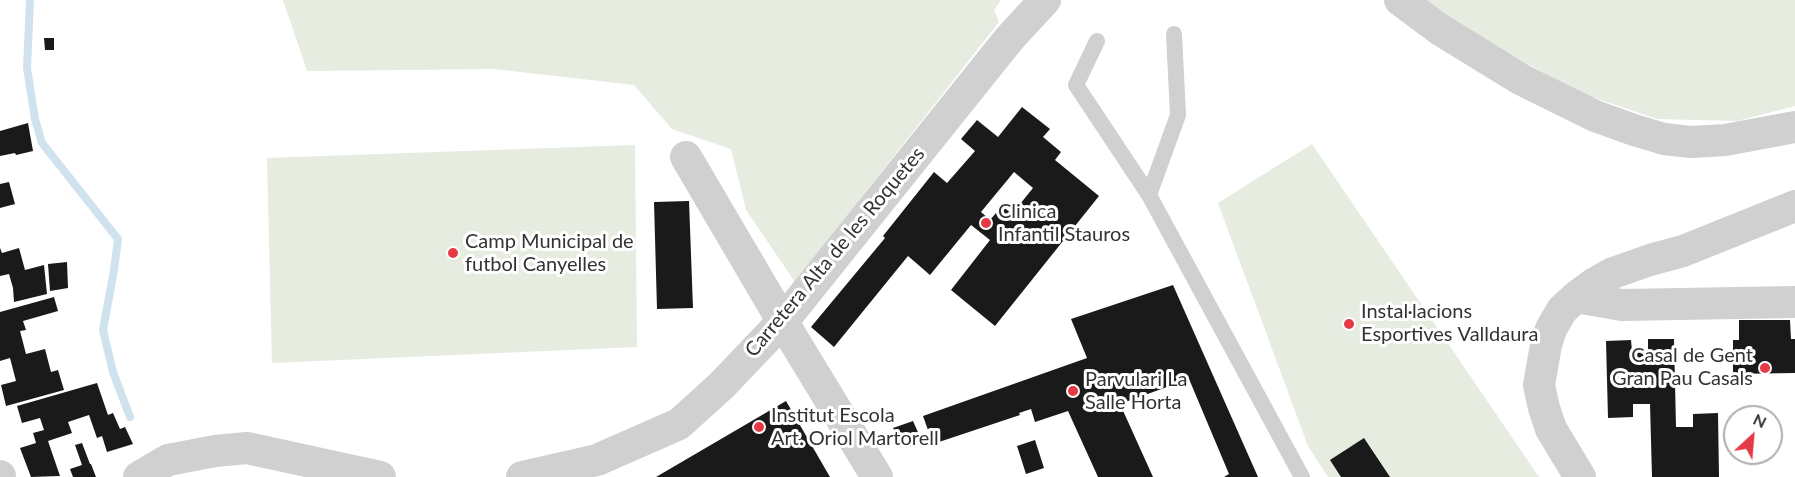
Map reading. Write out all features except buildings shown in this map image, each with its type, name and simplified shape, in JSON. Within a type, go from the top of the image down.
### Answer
[{"type":"street","name":"Carretera Alta de les Roquetes","points":[[522,477],[597,460],[679,424],[722,385],[783,321],[1009,39],[1045,0]]},
{"type":"street","points":[[1400,0],[1439,29],[1521,80],[1595,116],[1634,130],[1664,139],[1691,142],[1758,135],[1795,126]]},
{"type":"street","points":[[686,157],[877,477]]},
{"type":"street","points":[[1580,477],[1551,429],[1539,385],[1551,329],[1562,310],[1595,283],[1613,273],[1683,251],[1795,206]]},
{"type":"street","points":[[1576,297],[1622,305],[1795,302]]},
{"type":"street","points":[[140,477],[168,460],[215,451],[247,448],[380,477]]},
{"type":"lane","points":[[1149,195],[1178,115],[1174,34]]},
{"type":"lane","points":[[1097,42],[1076,85],[1149,195],[1302,477]]},
{"type":"shaded area","points":[[283,0],[1001,0],[994,10],[999,22],[795,282],[746,210],[731,149],[672,129],[634,85],[494,69],[307,71]]},
{"type":"shaded area","points":[[1424,0],[1795,0],[1795,106],[1737,121],[1657,119],[1577,92],[1454,22]]},
{"type":"shaded area","name":"Instal·lacions Esportives Valldaura","points":[[1312,144],[1539,477],[1328,477],[1308,446],[1218,203]]},
{"type":"shaded area","name":"Camp Municipal de futbol Canyelles","points":[[635,145],[637,347],[272,363],[267,158]]},
{"type":"waterway","points":[[30,0],[27,68],[35,119],[42,143],[118,239],[103,330],[113,372],[130,417]]},
{"type":"place","name":"Clinica Infantil Stauros","points":[[986,223]]},
{"type":"place","name":"Camp Municipal de futbol Canyelles","points":[[453,253]]},
{"type":"place","name":"Instal·lacions Esportives Valldaura","points":[[1349,324]]},
{"type":"place","name":"Casal de Gent Gran Pau Casals","points":[[1765,368]]},
{"type":"place","name":"Parvulari La Salle Horta","points":[[1073,391]]},
{"type":"place","name":"Institut Escola Art. Oriol Martorell","points":[[759,427]]}]
